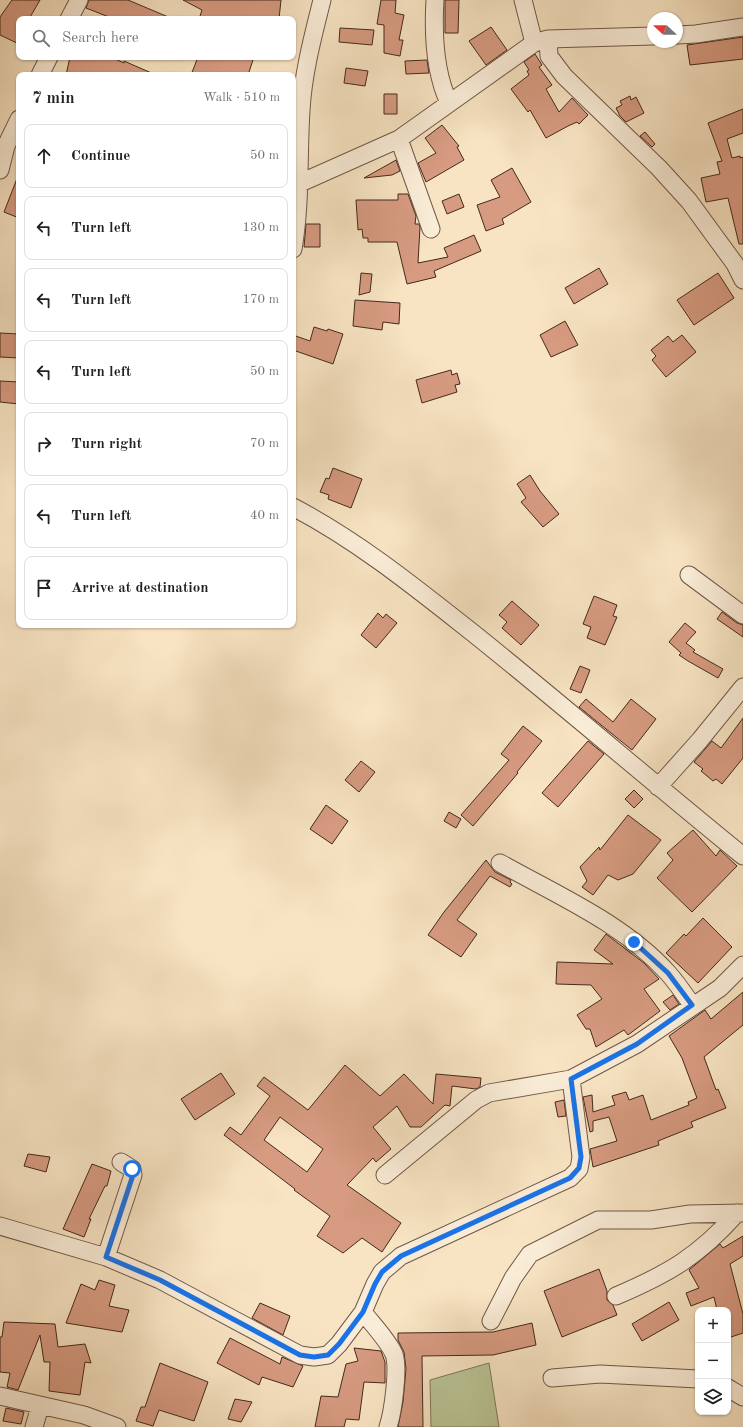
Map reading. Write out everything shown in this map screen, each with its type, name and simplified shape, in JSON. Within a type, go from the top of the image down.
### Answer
[{"type":"street","points":[[71,16],[79,0]]},
{"type":"street","points":[[296,172],[301,110],[310,45],[322,0]]},
{"type":"street","points":[[435,0],[434,26],[442,88],[449,103]]},
{"type":"street","points":[[523,0],[541,41],[564,76],[659,168],[689,201],[735,264],[743,280]]},
{"type":"street","points":[[683,35],[743,27]]},
{"type":"street","points":[[296,184],[399,139],[449,103],[541,41],[647,36]]},
{"type":"street","points":[[42,72],[48,60]]},
{"type":"street","points":[[0,170],[16,126]]},
{"type":"street","points":[[399,139],[431,229]]},
{"type":"street","points":[[296,206],[296,232]]},
{"type":"street","points":[[296,508],[315,518],[404,578],[517,668],[658,787],[743,856]]},
{"type":"street","points":[[689,575],[743,615]]},
{"type":"street","points":[[658,787],[700,740],[743,687]]},
{"type":"street","points":[[500,863],[600,919],[634,942],[668,973],[692,1005]]},
{"type":"street","points":[[385,1175],[476,1100],[489,1093],[571,1079],[637,1044],[692,1005],[720,988],[743,965]]},
{"type":"street","points":[[0,1226],[106,1257],[160,1280],[300,1355],[314,1357],[328,1355],[339,1344],[363,1312],[382,1272],[401,1256],[570,1178],[579,1168],[581,1157],[571,1079]]},
{"type":"street","points":[[106,1257],[133,1175],[132,1169],[121,1162]]},
{"type":"street","points":[[616,1296],[650,1282],[681,1264],[715,1238],[740,1213]]},
{"type":"street","points":[[491,1321],[513,1278],[530,1254],[598,1220],[651,1220],[690,1214],[740,1213]]},
{"type":"street","points":[[363,1312],[386,1341],[395,1360],[392,1414],[388,1427]]},
{"type":"street","points":[[552,1378],[600,1374],[695,1379]]},
{"type":"street","points":[[731,1390],[743,1397]]},
{"type":"street","points":[[0,1396],[84,1415],[117,1427]]},
{"type":"street","points":[[34,1427],[40,1406]]},
{"type":"green space","points":[[489,1363],[499,1427],[431,1427],[430,1380]]},
{"type":"building","points":[[12,0],[40,0],[31,16],[16,16],[16,43],[0,35],[0,17]]},
{"type":"building","points":[[89,0],[128,0],[166,16],[106,16],[86,8]]},
{"type":"building","points":[[183,0],[281,0],[279,16],[200,16],[202,10]]},
{"type":"building","points":[[381,0],[396,0],[395,13],[404,15],[399,40],[403,40],[400,56],[384,53],[384,25],[377,24]]},
{"type":"building","points":[[445,0],[459,0],[458,33],[445,33]]},
{"type":"building","points":[[491,27],[507,50],[486,65],[469,41]]},
{"type":"building","points":[[340,28],[374,30],[372,45],[339,42]]},
{"type":"building","points":[[743,37],[743,59],[690,65],[687,45]]},
{"type":"building","points":[[535,54],[542,65],[539,67],[552,85],[546,89],[559,112],[572,98],[588,115],[579,124],[577,122],[546,138],[530,110],[528,112],[511,89],[529,75],[527,71],[529,70],[524,62]]},
{"type":"building","points":[[69,60],[118,60],[124,63],[124,61],[149,72],[67,72]]},
{"type":"building","points":[[197,60],[253,60],[249,72],[192,72]]},
{"type":"building","points":[[427,60],[429,73],[406,74],[405,61]]},
{"type":"building","points":[[346,68],[368,71],[365,86],[344,83]]},
{"type":"building","points":[[384,94],[397,94],[397,114],[384,114]]},
{"type":"building","points":[[630,96],[631,100],[636,97],[644,113],[626,122],[620,116],[616,108],[622,105],[620,101]]},
{"type":"building","points":[[743,109],[743,133],[727,139],[732,158],[740,156],[740,158],[743,157],[743,244],[739,244],[728,198],[706,202],[701,178],[720,174],[717,162],[722,161],[708,123]]},
{"type":"building","points":[[442,125],[459,146],[457,147],[464,160],[426,182],[418,163],[436,153],[425,138]]},
{"type":"building","points":[[645,132],[655,144],[652,147],[640,136]]},
{"type":"building","points":[[396,160],[400,171],[392,175],[364,178]]},
{"type":"building","points":[[512,168],[531,202],[502,219],[504,224],[486,231],[477,205],[500,197],[491,180]]},
{"type":"building","points":[[16,181],[16,217],[4,212]]},
{"type":"building","points":[[398,194],[408,194],[416,216],[415,224],[419,224],[420,227],[418,263],[448,257],[444,248],[474,235],[481,251],[434,271],[436,277],[407,284],[397,242],[368,242],[368,238],[363,238],[362,229],[358,230],[356,200],[398,200]]},
{"type":"building","points":[[459,194],[464,207],[447,214],[442,201]]},
{"type":"building","points":[[306,224],[320,224],[320,247],[304,247]]},
{"type":"building","points":[[599,268],[608,284],[574,304],[565,288]]},
{"type":"building","points":[[361,273],[372,274],[370,292],[359,295]]},
{"type":"building","points":[[718,273],[734,298],[694,325],[677,300]]},
{"type":"building","points":[[355,300],[400,303],[399,324],[383,322],[382,330],[353,326]]},
{"type":"building","points":[[565,321],[578,345],[551,357],[540,335]]},
{"type":"building","points":[[314,327],[327,331],[328,329],[343,334],[333,364],[296,351],[296,336],[310,341]]},
{"type":"building","points":[[0,333],[16,334],[16,358],[0,357]]},
{"type":"building","points":[[682,335],[696,352],[666,377],[652,360],[656,356],[651,350],[668,336],[673,342]]},
{"type":"building","points":[[451,370],[452,375],[457,373],[460,384],[455,385],[457,392],[422,403],[416,380]]},
{"type":"building","points":[[0,381],[16,382],[16,404],[0,402]]},
{"type":"building","points":[[333,468],[362,479],[351,508],[328,499],[329,495],[320,492],[326,478],[329,479]]},
{"type":"building","points":[[530,475],[540,491],[559,514],[543,527],[521,502],[526,498],[517,484]]},
{"type":"building","points":[[594,596],[617,605],[613,616],[617,617],[605,645],[587,638],[591,627],[583,624]]},
{"type":"building","points":[[512,601],[539,625],[521,645],[502,628],[507,622],[499,615]]},
{"type":"building","points":[[722,612],[737,623],[743,625],[743,637],[717,619]]},
{"type":"building","points":[[378,613],[383,618],[386,614],[397,623],[376,648],[361,635]]},
{"type":"building","points":[[685,623],[696,632],[686,643],[695,650],[693,652],[723,669],[718,678],[679,655],[681,653],[669,642]]},
{"type":"building","points":[[580,666],[590,670],[581,693],[570,689]]},
{"type":"building","points":[[586,699],[613,722],[631,699],[656,719],[632,750],[579,707]]},
{"type":"building","points":[[743,718],[743,758],[722,784],[716,779],[713,781],[701,771],[703,769],[694,762],[712,741],[721,748]]},
{"type":"building","points":[[523,726],[542,741],[517,772],[518,773],[473,826],[461,815],[509,760],[501,754]]},
{"type":"building","points":[[588,741],[604,754],[558,807],[542,793]]},
{"type":"building","points":[[361,761],[375,772],[359,792],[345,780]]},
{"type":"building","points":[[634,790],[643,799],[634,808],[625,799]]},
{"type":"building","points":[[326,805],[348,821],[332,844],[310,829]]},
{"type":"building","points":[[449,812],[461,819],[456,828],[444,821]]},
{"type":"building","points":[[628,815],[661,840],[633,874],[618,880],[608,875],[593,895],[582,887],[587,881],[580,867],[599,847],[600,850]]},
{"type":"building","points":[[693,830],[716,856],[720,850],[737,866],[692,912],[657,878],[673,860],[667,853]]},
{"type":"building","points":[[486,860],[495,872],[511,880],[510,882],[512,884],[510,887],[490,876],[457,920],[477,934],[461,957],[428,935],[444,912]]},
{"type":"building","points":[[703,918],[732,947],[698,983],[666,953],[684,934],[686,936]]},
{"type":"building","points":[[606,934],[644,963],[659,979],[644,989],[660,1011],[628,1035],[624,1030],[596,1047],[590,1029],[586,1029],[577,1015],[602,999],[591,985],[556,984],[557,962],[613,964],[594,950]]},
{"type":"building","points":[[743,992],[743,1025],[704,1057],[716,1090],[718,1089],[726,1108],[691,1122],[693,1127],[658,1141],[659,1145],[593,1167],[590,1149],[617,1141],[609,1117],[593,1121],[593,1131],[590,1132],[583,1097],[592,1095],[593,1112],[615,1105],[612,1096],[626,1092],[629,1100],[643,1095],[651,1120],[689,1105],[688,1102],[697,1098],[682,1058],[669,1036],[705,1010],[711,1019]]},
{"type":"building","points":[[673,995],[679,1004],[670,1010],[663,1002]]},
{"type":"building","points":[[345,1065],[380,1096],[404,1074],[433,1104],[436,1074],[481,1078],[480,1087],[476,1089],[452,1086],[450,1106],[445,1105],[421,1127],[410,1127],[397,1106],[373,1127],[391,1149],[376,1162],[373,1158],[347,1185],[401,1223],[382,1252],[362,1238],[343,1253],[317,1236],[330,1216],[224,1135],[230,1127],[241,1135],[270,1096],[257,1086],[264,1077],[308,1110]],"holes":[[[280,1117],[323,1149],[307,1172],[264,1140]]]},
{"type":"building","points":[[221,1073],[235,1094],[195,1120],[181,1099]]},
{"type":"building","points":[[564,1100],[566,1116],[558,1117],[555,1102]]},
{"type":"building","points":[[28,1154],[50,1157],[46,1172],[24,1166]]},
{"type":"building","points":[[92,1164],[111,1171],[107,1186],[105,1186],[89,1219],[91,1219],[84,1237],[63,1229]]},
{"type":"building","points":[[743,1236],[743,1256],[730,1264],[743,1314],[743,1333],[731,1337],[731,1307],[716,1307],[714,1297],[691,1306],[686,1293],[699,1288],[689,1270],[720,1244],[723,1248]]},
{"type":"building","points":[[599,1269],[607,1291],[607,1300],[613,1305],[617,1315],[562,1337],[544,1291]]},
{"type":"building","points":[[99,1280],[115,1285],[109,1306],[129,1310],[122,1332],[66,1323],[81,1284],[95,1290]]},
{"type":"building","points":[[669,1302],[679,1320],[642,1341],[632,1324]]},
{"type":"building","points":[[260,1303],[290,1316],[283,1335],[252,1318]]},
{"type":"building","points":[[4,1322],[55,1324],[58,1347],[85,1344],[91,1363],[85,1362],[80,1395],[49,1391],[50,1362],[44,1362],[40,1335],[18,1390],[7,1387],[10,1373],[0,1372],[0,1337],[2,1337]]},
{"type":"building","points":[[532,1323],[536,1345],[493,1355],[422,1356],[423,1427],[398,1427],[403,1402],[406,1369],[404,1352],[398,1340],[398,1333],[493,1332]]},
{"type":"building","points":[[230,1338],[280,1364],[282,1357],[303,1366],[293,1387],[262,1377],[259,1385],[217,1363]]},
{"type":"building","points":[[354,1348],[381,1351],[385,1362],[385,1383],[364,1382],[359,1420],[346,1419],[344,1427],[315,1427],[321,1396],[338,1397],[346,1364],[358,1361]]},
{"type":"building","points":[[160,1363],[208,1382],[194,1421],[159,1410],[153,1426],[136,1421],[141,1407],[145,1407]]},
{"type":"building","points":[[235,1399],[252,1402],[241,1422],[228,1419]]},
{"type":"building","points":[[6,1408],[24,1412],[21,1424],[3,1421]]},
{"type":"route","points":[[132,1169],[133,1175],[106,1257],[160,1280],[300,1355],[314,1357],[328,1355],[339,1344],[363,1312],[382,1272],[401,1256],[570,1178],[579,1168],[581,1157],[571,1079],[637,1044],[692,1005],[668,973],[634,942]]}]
